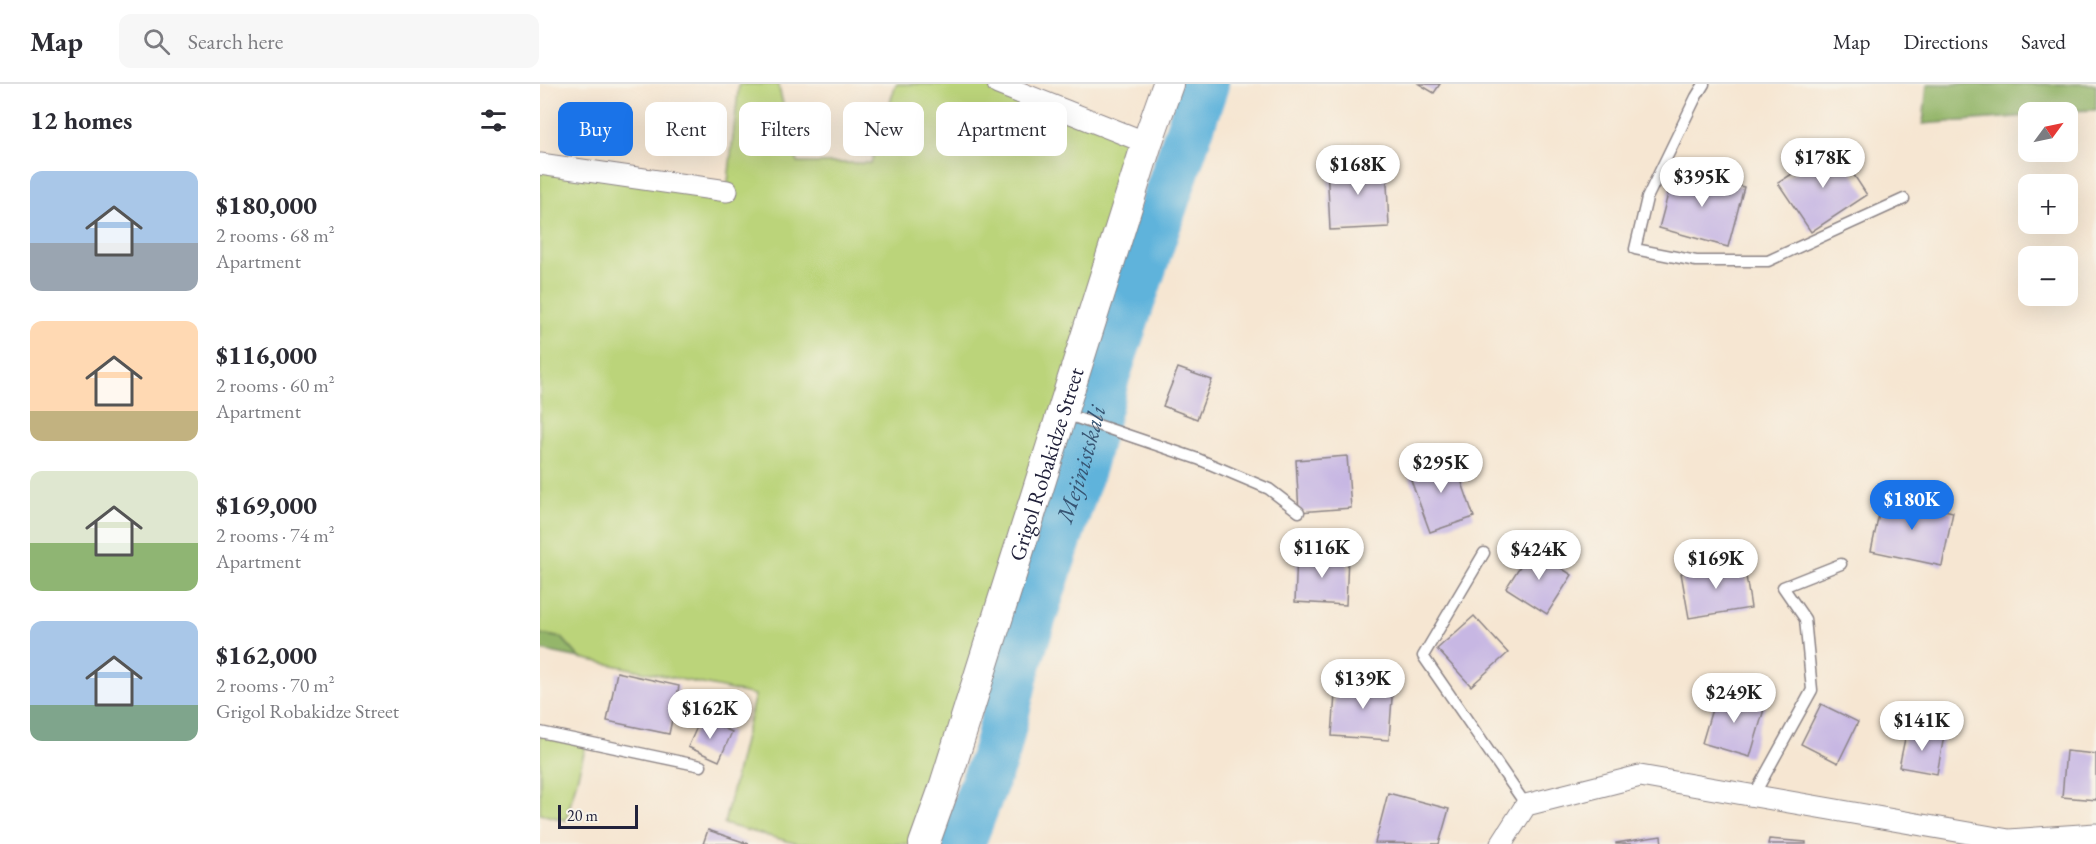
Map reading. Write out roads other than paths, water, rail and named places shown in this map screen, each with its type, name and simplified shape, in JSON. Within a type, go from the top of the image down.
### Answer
[{"type":"street","points":[[998,84],[1146,143]]},
{"type":"street","name":"Grigol Robakidze Street","points":[[924,844],[1070,415],[1146,143],[1168,84]]},
{"type":"street","points":[[540,164],[727,191]]},
{"type":"street","points":[[1501,844],[1526,805],[1640,776],[2009,840],[2096,834]]},
{"type":"lane","points":[[1704,84],[1647,198],[1635,249],[1696,261],[1768,261],[1904,199]]},
{"type":"lane","points":[[1070,415],[1198,459],[1269,489],[1299,512]]},
{"type":"lane","points":[[1484,553],[1423,656],[1526,805]]},
{"type":"lane","points":[[1754,795],[1812,690],[1805,620],[1784,587],[1840,564]]},
{"type":"lane","points":[[540,732],[701,766]]},
{"type":"waterway","name":"Mejinistskali","points":[[961,844],[997,750],[1017,665],[1082,466],[1107,373],[1205,84]]}]
